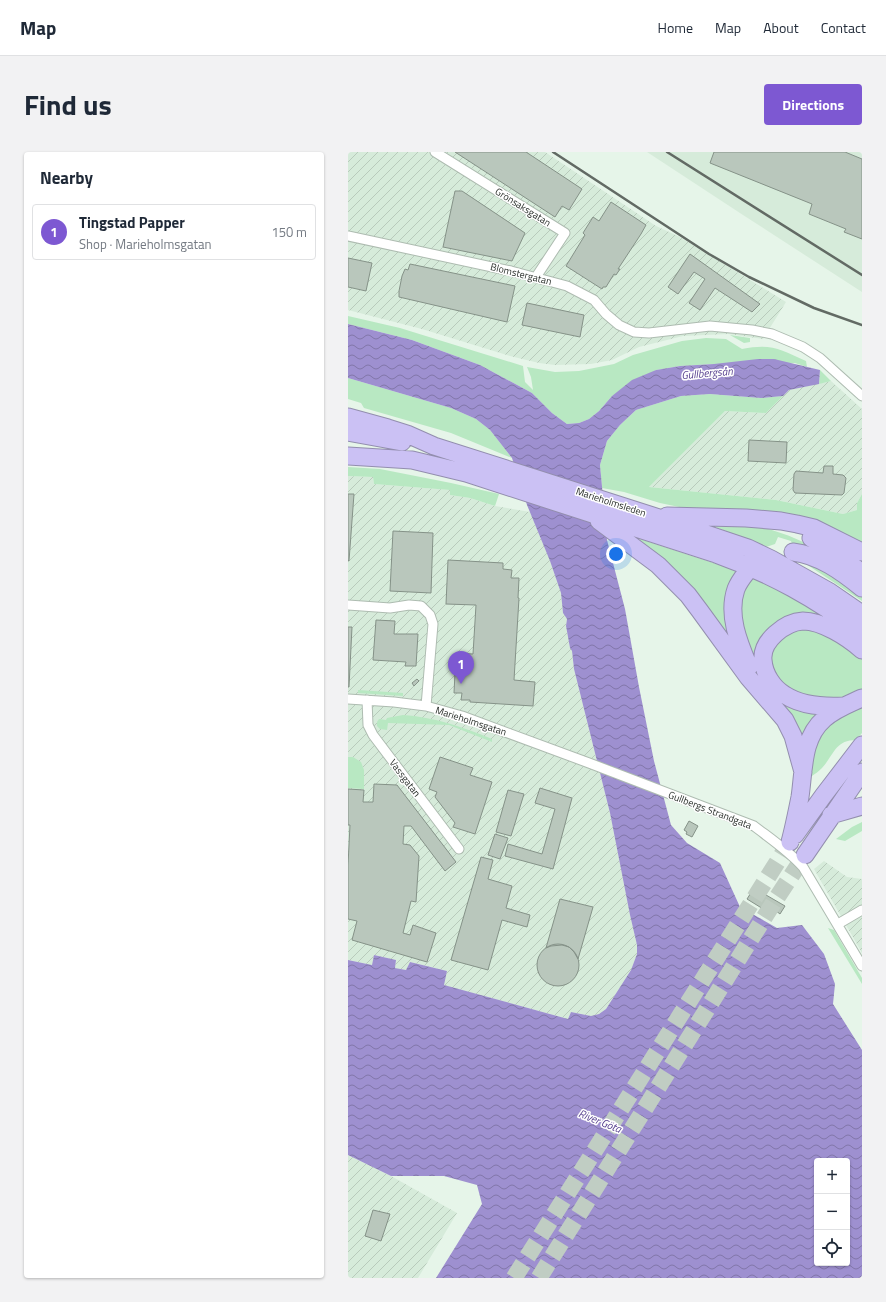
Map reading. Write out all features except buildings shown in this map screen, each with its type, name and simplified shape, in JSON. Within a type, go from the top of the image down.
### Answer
[{"type":"highway","name":"Marieholmsleden","points":[[348,417],[407,434],[434,446],[748,548],[830,592],[862,614]]},
{"type":"highway","points":[[348,432],[434,446]]},
{"type":"highway","points":[[348,440],[377,444],[390,448],[412,460]]},
{"type":"highway","name":"Marieholmsleden","points":[[348,456],[412,460],[466,473],[588,513],[606,522],[716,554],[790,586],[817,601],[862,633]]},
{"type":"highway","points":[[653,516],[694,516],[769,520],[798,524],[814,528],[862,552]]},
{"type":"highway","points":[[769,520],[794,530],[829,548],[862,573]]},
{"type":"highway","name":"Marieholmsleden","points":[[606,522],[675,581],[700,611],[762,695]]},
{"type":"highway","points":[[793,552],[820,560],[862,588]]},
{"type":"highway","points":[[746,573],[737,588],[732,610],[737,637],[743,654],[762,695],[785,720],[790,729],[798,751],[803,772]]},
{"type":"highway","points":[[843,706],[816,706],[797,702],[783,695],[772,685],[765,672],[763,660],[765,649],[772,637],[778,631],[784,627],[801,621],[821,625],[842,635],[862,650]]},
{"type":"highway","points":[[862,698],[843,706],[830,714],[822,720],[814,731],[806,749],[795,821],[790,842],[862,745]]},
{"type":"highway","points":[[805,854],[862,772]]},
{"type":"highway","points":[[831,815],[862,806]]},
{"type":"street","name":"Grönsaksgatan","points":[[435,152],[565,233],[536,277]]},
{"type":"street","name":"Blomstergatan","points":[[348,236],[511,271],[567,286],[594,300],[606,314],[619,325],[634,332],[650,333],[710,326],[737,328],[772,334],[803,347],[820,358],[862,396]]},
{"type":"street","points":[[348,605],[390,608],[409,605],[421,606],[430,615],[433,624],[426,706]]},
{"type":"street","name":"Marieholmsgatan","points":[[348,699],[426,706],[462,716],[589,763]]},
{"type":"street","name":"Vassgatan","points":[[367,700],[368,725],[373,735],[459,849]]},
{"type":"street","name":"Gullbergs Strandgata","points":[[589,763],[754,826],[776,842],[795,858],[803,868],[862,966]]},
{"type":"street","points":[[838,924],[862,910]]},
{"type":"shaded area","points":[[348,152],[545,152],[656,226],[678,236],[786,302],[763,339],[728,334],[683,336],[639,347],[612,360],[591,364],[555,365],[510,356],[422,329],[348,310]]},
{"type":"shaded area","points":[[647,152],[862,152],[862,292],[743,215]]},
{"type":"shaded area","points":[[831,381],[862,409],[862,494],[857,503],[857,510],[843,514],[776,500],[649,487],[725,411],[766,413],[789,390]]},
{"type":"shaded area","points":[[348,476],[373,477],[374,484],[451,490],[450,495],[470,498],[495,506],[530,512],[561,593],[563,613],[567,619],[566,626],[570,648],[572,651],[574,669],[610,813],[637,945],[637,954],[631,970],[606,1009],[599,1014],[591,1016],[571,1012],[568,1019],[443,985],[447,971],[410,962],[406,970],[395,968],[396,960],[374,955],[372,965],[348,960]]},
{"type":"shaded area","points":[[824,861],[847,877],[862,879],[862,953],[814,869]]},
{"type":"shaded area","points":[[348,1155],[391,1176],[457,1213],[418,1278],[348,1278]]},
{"type":"green space","points":[[348,316],[400,328],[523,366],[525,382],[533,390],[531,377],[527,367],[555,372],[579,371],[614,364],[633,355],[682,341],[706,338],[726,339],[742,349],[752,347],[768,347],[782,350],[806,361],[807,367],[795,363],[714,364],[680,366],[656,370],[612,396],[599,411],[589,419],[579,423],[567,424],[552,413],[532,393],[480,365],[412,340],[348,324]]},
{"type":"green space","points":[[730,335],[750,338],[750,342],[744,343]]},
{"type":"green space","points":[[820,370],[831,381],[819,384]]},
{"type":"green space","points":[[348,378],[451,408],[476,419],[490,430],[512,458],[451,433],[364,408],[361,403],[348,399]]},
{"type":"green space","points":[[710,394],[761,398],[783,396],[766,413],[725,411],[649,487],[776,500],[843,514],[857,510],[857,503],[862,494],[862,545],[660,503],[624,492],[602,488],[600,465],[607,441],[620,425],[636,410],[681,396]]},
{"type":"green space","points":[[348,467],[380,469],[499,494],[495,506],[470,498],[450,495],[450,490],[374,484],[373,477],[348,476]]},
{"type":"green space","points":[[699,521],[759,527],[781,533],[801,541],[831,556],[792,544],[791,541],[778,537],[775,544],[766,547]]},
{"type":"green space","points":[[640,539],[738,571],[737,652],[639,543]]},
{"type":"green space","points":[[807,561],[862,594],[862,601],[806,564]]},
{"type":"green space","points":[[751,576],[773,586],[815,610],[835,624],[835,628],[812,617],[800,616],[788,618],[775,625],[770,630],[759,649],[758,663],[763,677],[779,695],[785,700],[802,707],[813,710],[828,710],[814,721],[801,747],[794,722],[762,682],[752,662],[744,639],[741,628],[739,599]]},
{"type":"green space","points":[[797,627],[823,631],[862,658],[862,689],[854,694],[837,699],[812,699],[790,690],[776,675],[772,666],[771,655],[776,642]]},
{"type":"green space","points":[[358,690],[403,693],[403,696],[358,693]]},
{"type":"green space","points":[[862,704],[862,733],[856,740],[839,745],[822,768],[812,776],[810,763],[824,725]]},
{"type":"green space","points":[[403,715],[448,723],[492,739],[492,742],[449,725],[388,723],[387,730],[380,729],[377,726],[379,719],[386,720],[387,718]]},
{"type":"green space","points":[[348,757],[353,757],[361,762],[364,770],[364,789],[348,788]]},
{"type":"green space","points":[[862,822],[862,831],[845,841],[836,839],[852,827]]},
{"type":"green space","points":[[828,928],[834,930],[862,978],[862,984]]},
{"type":"water","points":[[348,324],[412,340],[480,365],[532,393],[552,413],[567,424],[579,423],[589,419],[599,411],[612,396],[632,380],[656,370],[680,366],[774,359],[820,370],[819,384],[789,390],[783,396],[761,398],[710,394],[681,396],[636,410],[620,425],[607,441],[600,465],[607,540],[625,609],[654,761],[671,825],[687,843],[720,863],[740,907],[777,928],[802,925],[824,954],[835,984],[833,1004],[862,1050],[862,1278],[436,1278],[482,1204],[477,1185],[444,1176],[391,1176],[348,1155],[348,960],[372,965],[374,955],[396,960],[395,968],[406,970],[410,962],[447,971],[444,985],[568,1019],[571,1012],[591,1016],[599,1014],[606,1009],[631,970],[637,954],[637,945],[610,813],[574,669],[572,651],[570,648],[566,626],[567,619],[563,613],[561,593],[550,561],[527,505],[512,458],[490,430],[476,419],[451,408],[348,378]]},
{"type":"tunnel","points":[[514,1278],[790,842]]},
{"type":"tunnel","points":[[539,1278],[774,902],[805,855]]},
{"type":"railway","points":[[553,152],[709,254],[749,277],[814,308],[862,325]]},
{"type":"railway","points":[[667,152],[862,275]]},
{"type":"place","name":"Tingstad Papper","points":[[461,684]]},
{"type":"water label","name":"Gullbergsån","points":[[707,373]]},
{"type":"water label","name":"River Göta","points":[[600,1121]]}]
